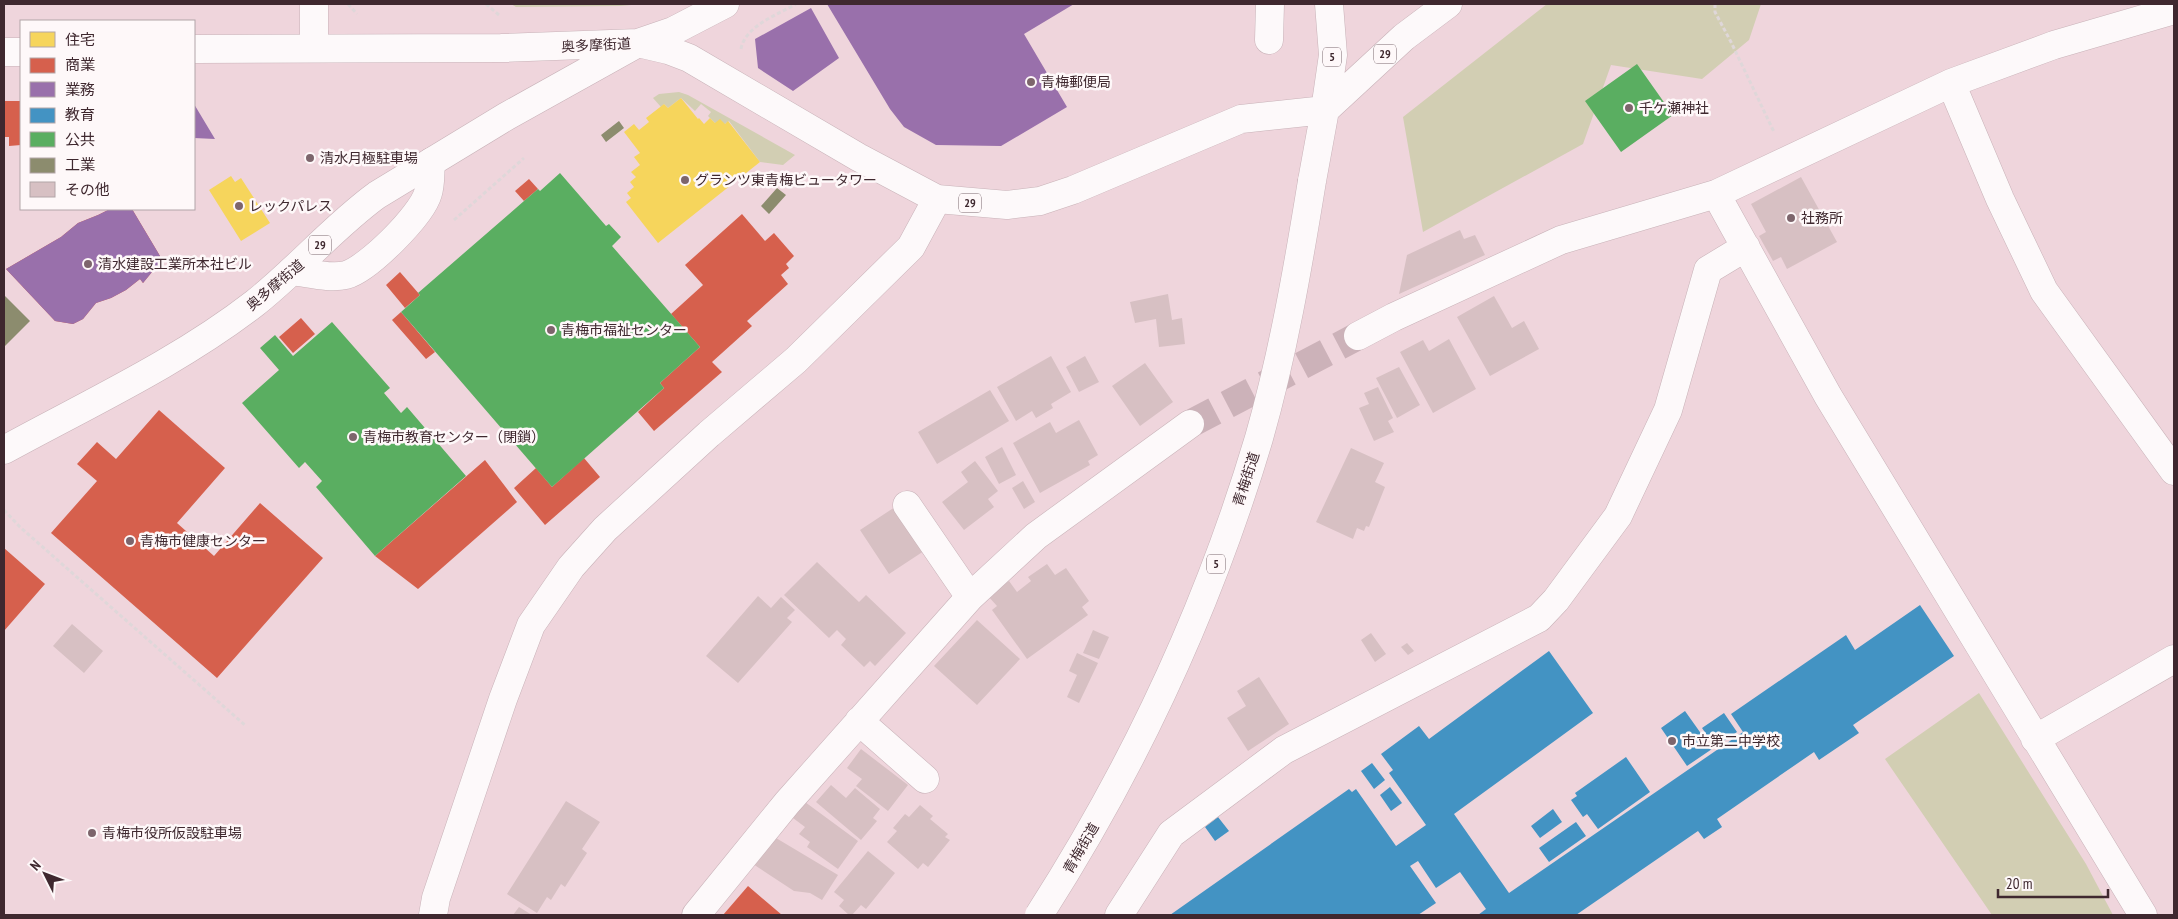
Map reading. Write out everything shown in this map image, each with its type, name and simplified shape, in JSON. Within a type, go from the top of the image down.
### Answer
[{"type":"street","points":[[314,4],[314,48]]},
{"type":"street","name":"奥多摩街道","points":[[4,450],[200,341],[255,303],[358,210],[395,183],[507,116],[638,43],[672,30],[725,4]]},
{"type":"street","points":[[1269,40],[1270,4]]},
{"type":"street","name":"青梅街道","points":[[1039,915],[1078,854],[1115,787],[1182,648],[1221,551],[1264,417],[1285,330],[1325,110],[1333,55],[1329,4]]},
{"type":"street","name":"29","points":[[638,43],[668,50],[689,58],[858,157],[937,198],[1007,205],[1040,201],[1073,190],[1241,119],[1325,110],[1404,36],[1448,4]]},
{"type":"street","points":[[1358,336],[1394,317],[1561,240],[1716,194],[1951,83],[2054,45],[2174,10]]},
{"type":"street","name":"奥多摩街道","points":[[195,49],[501,48],[638,43]]},
{"type":"street","points":[[4,52],[20,52]]},
{"type":"street","points":[[1951,83],[2000,199],[2044,291],[2174,471]]},
{"type":"street","points":[[292,271],[328,276],[346,275],[376,257],[409,223],[428,194],[431,162]]},
{"type":"street","points":[[1716,194],[1828,396],[2143,915]]},
{"type":"street","points":[[433,915],[436,898],[503,699],[531,625],[571,567],[605,529],[709,434],[796,360],[911,248],[937,198]]},
{"type":"street","points":[[1119,915],[1171,834],[1284,750],[1539,618],[1556,600],[1618,516],[1668,410],[1708,270],[1746,247]]},
{"type":"street","points":[[696,915],[787,804],[970,596],[1036,536],[1190,424]]},
{"type":"street","points":[[907,505],[970,596]]},
{"type":"street","points":[[2035,739],[2174,659]]},
{"type":"street","points":[[859,721],[925,779]]},
{"type":"path","points":[[486,4],[501,17]]},
{"type":"path","points":[[742,57],[740,50],[742,40],[748,32],[796,4]]},
{"type":"path","points":[[1715,4],[1715,12],[1787,161]]},
{"type":"path","points":[[4,510],[20,527],[246,726]]},
{"type":"shaded area","points":[[511,4],[643,4],[516,7]]},
{"type":"shaded area","points":[[1547,4],[1761,4],[1749,40],[1702,79],[1611,65],[1583,144],[1423,232],[1403,117]]},
{"type":"shaded area","points":[[679,92],[688,95],[795,155],[783,165],[760,162],[729,121],[725,124],[715,123],[708,116],[711,112],[701,104],[695,111],[681,98],[668,108],[664,104],[661,107],[653,98],[659,94]]},
{"type":"shaded area","points":[[1979,693],[2086,864],[2113,915],[1992,915],[1885,759]]},
{"type":"building: 住宅","name":"グランツ東青梅ビュータワー","points":[[681,98],[704,124],[710,118],[715,123],[720,119],[725,124],[728,121],[760,162],[658,243],[626,202],[631,198],[627,193],[634,187],[630,182],[636,177],[631,172],[640,165],[634,157],[640,153],[624,132],[634,124],[639,130],[649,122],[646,118],[664,104],[668,108]]},
{"type":"building: 住宅","name":"レックパレス","points":[[231,176],[235,182],[241,178],[270,223],[241,241],[209,190]]},
{"type":"building: 商業","points":[[4,101],[20,101],[20,145],[9,146],[9,137],[4,137]]},
{"type":"building: 商業","points":[[529,179],[538,189],[524,201],[515,191]]},
{"type":"building: 商業","name":"清水建設工業所本社ビル","points":[[108,210],[133,210],[160,256],[158,259],[165,270],[158,269],[152,272],[143,283],[140,279],[126,290],[96,303],[83,319],[73,324],[55,321],[6,269],[61,237],[78,223]]},
{"type":"building: 商業","points":[[742,214],[765,241],[774,233],[794,256],[786,264],[789,268],[781,275],[788,284],[747,321],[752,326],[712,362],[722,372],[654,431],[638,412],[664,388],[660,383],[700,347],[671,314],[703,285],[685,265]]},
{"type":"building: 商業","points":[[400,272],[420,295],[405,308],[386,285]]},
{"type":"building: 商業","points":[[401,312],[435,352],[426,359],[392,320]]},
{"type":"building: 商業","points":[[301,318],[315,334],[293,353],[279,337]]},
{"type":"building: 商業","points":[[318,369],[330,371],[340,378],[347,388],[349,400],[347,412],[340,422],[330,429],[318,431],[306,429],[296,422],[289,412],[287,400],[289,388],[296,378],[306,371]]},
{"type":"building: 商業","name":"青梅市健康センター","points":[[159,410],[225,468],[177,523],[214,556],[260,503],[323,558],[217,678],[51,533],[97,481],[77,464],[97,442],[116,459]]},
{"type":"building: 商業","points":[[584,458],[600,477],[545,525],[514,488],[536,468],[552,487]]},
{"type":"building: 商業","points":[[485,460],[517,502],[418,589],[375,556]]},
{"type":"building: 商業","points":[[4,548],[45,584],[4,631]]},
{"type":"building: 商業","points":[[748,886],[782,915],[723,915]]},
{"type":"building: 業務","points":[[827,4],[1074,4],[1024,34],[1067,107],[1001,146],[936,145],[904,127],[890,109]]},
{"type":"building: 業務","points":[[811,8],[839,58],[793,91],[758,68],[755,39]]},
{"type":"building: 業務","points":[[195,106],[215,139],[195,138]]},
{"type":"building: 業務","name":"清水建設工業所本社ビル","points":[[108,210],[133,210],[160,256],[158,259],[165,270],[158,269],[152,272],[143,283],[140,279],[126,290],[96,303],[83,319],[73,324],[55,321],[6,269],[61,237],[78,223]]},
{"type":"building: 教育","points":[[1920,605],[1954,656],[1853,725],[1859,733],[1819,760],[1814,752],[1717,819],[1722,827],[1704,839],[1698,831],[1576,915],[1478,915],[1486,909],[1460,872],[1436,888],[1418,861],[1410,866],[1436,903],[1418,915],[1170,915],[1349,789],[1352,792],[1356,789],[1396,846],[1426,825],[1389,773],[1393,770],[1381,754],[1419,726],[1429,739],[1549,651],[1593,713],[1454,814],[1509,893],[1743,732],[1731,714],[1846,635],[1855,650]]},
{"type":"building: 教育","points":[[1685,711],[1712,749],[1687,766],[1661,728]]},
{"type":"building: 教育","points":[[1724,713],[1737,732],[1715,747],[1702,728]]},
{"type":"building: 教育","points":[[1626,757],[1650,792],[1598,829],[1587,814],[1583,817],[1571,800],[1577,796],[1575,793]]},
{"type":"building: 教育","points":[[1372,763],[1385,780],[1374,789],[1361,771]]},
{"type":"building: 教育","points":[[1390,787],[1402,803],[1391,811],[1380,795]]},
{"type":"building: 教育","points":[[1553,809],[1562,822],[1540,838],[1531,826]]},
{"type":"building: 教育","points":[[1218,817],[1229,831],[1215,841],[1205,827]]},
{"type":"building: 教育","points":[[1576,822],[1586,836],[1549,862],[1539,848]]},
{"type":"building: 公共","name":"千ケ瀬神社","points":[[1637,64],[1673,115],[1621,152],[1585,101]]},
{"type":"building: 公共","name":"青梅市福祉センター","points":[[560,173],[606,226],[609,224],[621,237],[612,246],[700,347],[660,383],[664,388],[552,487],[401,312],[420,295],[418,293],[538,189],[540,191]]},
{"type":"building: 公共","name":"青梅市教育センター（閉鎖）","points":[[332,322],[390,388],[384,393],[401,413],[407,407],[466,476],[375,556],[316,487],[322,481],[305,462],[299,468],[242,403],[279,370],[260,348],[275,335],[293,356]]},
{"type":"building: 工業","points":[[619,121],[624,128],[606,142],[601,135]]},
{"type":"building: 工業","points":[[777,188],[786,195],[769,214],[761,206]]},
{"type":"building: 工業","points":[[4,295],[30,321],[4,347]]},
{"type":"building: その他","name":"社務所","points":[[1801,177],[1837,242],[1787,269],[1781,257],[1773,261],[1759,236],[1766,232],[1751,204]]},
{"type":"building: その他","points":[[1460,230],[1464,239],[1475,235],[1485,255],[1399,294],[1407,255]]},
{"type":"building: その他","points":[[1168,294],[1172,320],[1182,318],[1185,344],[1159,347],[1156,319],[1135,323],[1130,302]]},
{"type":"building: その他","points":[[1494,296],[1512,328],[1524,321],[1539,349],[1490,376],[1457,317]]},
{"type":"building: その他","points":[[1449,339],[1476,389],[1433,413],[1400,352],[1423,340],[1429,351]]},
{"type":"building: その他","points":[[1051,356],[1071,392],[1051,404],[1053,408],[1036,418],[1032,411],[1016,421],[997,387]]},
{"type":"building: その他","points":[[1085,356],[1099,382],[1079,392],[1066,367]]},
{"type":"building: その他","points":[[1145,363],[1173,402],[1140,426],[1112,386]]},
{"type":"building: その他","points":[[1399,367],[1420,405],[1397,418],[1376,378]]},
{"type":"building: その他","points":[[1378,387],[1393,418],[1388,421],[1394,432],[1374,441],[1359,408],[1369,404],[1364,393]]},
{"type":"building: その他","points":[[990,390],[1009,421],[937,464],[918,432]]},
{"type":"building: その他","points":[[1079,420],[1098,455],[1088,461],[1090,465],[1040,493],[1013,443],[1050,422],[1056,433]]},
{"type":"building: その他","points":[[1002,447],[1016,475],[999,484],[985,457]]},
{"type":"building: その他","points":[[1351,448],[1384,463],[1375,482],[1385,487],[1369,527],[1366,526],[1364,531],[1357,528],[1353,539],[1316,522]]},
{"type":"building: その他","points":[[975,461],[998,491],[988,499],[994,507],[964,530],[942,502],[968,482],[961,472]]},
{"type":"building: その他","points":[[1023,481],[1035,502],[1024,509],[1012,488]]},
{"type":"building: その他","points":[[895,507],[924,551],[889,574],[860,530]]},
{"type":"building: その他","points":[[817,562],[859,602],[866,595],[906,633],[875,666],[870,661],[864,667],[841,645],[846,639],[837,630],[829,638],[784,595]]},
{"type":"building: その他","points":[[1047,564],[1055,575],[1066,568],[1089,601],[1082,607],[1088,615],[1027,659],[992,610],[997,606],[988,596],[1009,581],[1017,592],[1031,581],[1028,577]]},
{"type":"building: その他","points":[[758,596],[771,608],[781,597],[795,610],[787,618],[792,622],[738,683],[706,656]]},
{"type":"building: その他","points":[[977,620],[1020,659],[977,705],[934,666]]},
{"type":"building: その他","points":[[72,624],[103,651],[84,673],[53,646]]},
{"type":"building: その他","points":[[1093,630],[1109,637],[1099,659],[1083,653]]},
{"type":"building: その他","points":[[1371,633],[1386,654],[1375,662],[1361,640]]},
{"type":"building: その他","points":[[1407,643],[1414,651],[1408,655],[1401,647]]},
{"type":"building: その他","points":[[1077,653],[1098,663],[1079,703],[1067,697],[1077,675],[1069,671]]},
{"type":"building: その他","points":[[1259,677],[1289,724],[1248,751],[1227,718],[1246,706],[1237,691]]},
{"type":"building: その他","points":[[861,749],[908,785],[888,811],[856,786],[862,779],[847,768]]},
{"type":"building: その他","points":[[831,785],[846,798],[855,788],[880,809],[873,818],[877,821],[861,840],[816,802]]},
{"type":"building: その他","points":[[566,801],[600,822],[582,849],[587,853],[565,887],[561,884],[551,900],[547,897],[537,913],[507,894]]},
{"type":"building: その他","points":[[805,802],[858,841],[838,869],[807,847],[810,842],[799,834],[805,827],[793,818]]},
{"type":"building: その他","points":[[920,805],[933,816],[930,819],[948,834],[945,837],[950,840],[928,867],[923,863],[918,869],[887,842],[897,831],[893,828],[905,814],[909,817]]},
{"type":"building: その他","points":[[776,838],[838,875],[822,900],[810,893],[794,891],[753,864]]},
{"type":"building: その他","points":[[868,851],[895,873],[866,909],[861,905],[852,915],[849,915],[839,906],[844,900],[834,892]]},
{"type":"building: その他","points":[[519,907],[532,915],[513,915]]},
{"type":"tunnel","points":[[1190,424],[1358,336]]},
{"type":"place","name":"青梅郵便局","points":[[1031,82]]},
{"type":"place","name":"千ケ瀬神社","points":[[1629,108]]},
{"type":"place","name":"清水月極駐車場","points":[[310,158]]},
{"type":"place","name":"グランツ東青梅ビュータワー","points":[[685,180]]},
{"type":"place","name":"レックパレス","points":[[239,206]]},
{"type":"place","name":"社務所","points":[[1791,218]]},
{"type":"place","name":"清水建設工業所本社ビル","points":[[88,264]]},
{"type":"place","name":"青梅市福祉センター","points":[[551,330]]},
{"type":"place","name":"青梅市教育センター（閉鎖）","points":[[353,437]]},
{"type":"place","name":"青梅市健康センター","points":[[130,541]]},
{"type":"place","name":"市立第二中学校","points":[[1672,741]]},
{"type":"place","name":"青梅市役所仮設駐車場","points":[[92,833]]}]
